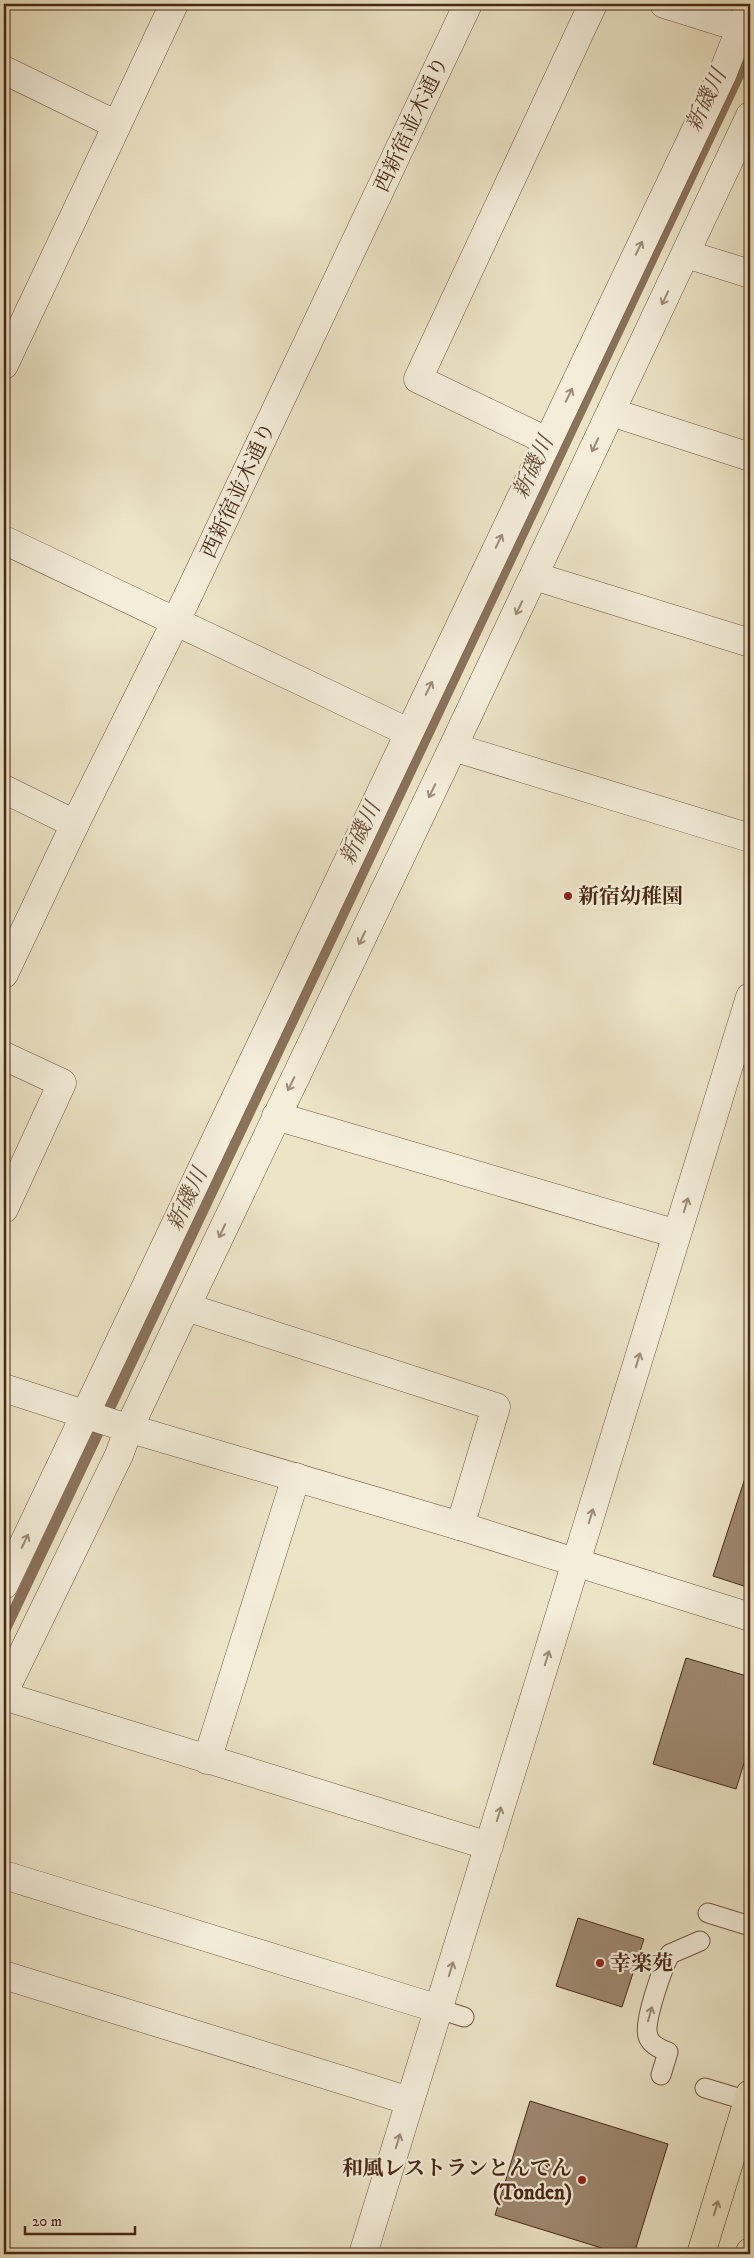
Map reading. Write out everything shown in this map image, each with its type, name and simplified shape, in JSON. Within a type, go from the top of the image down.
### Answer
[{"type":"main road","points":[[701,2254],[749,2097]]},
{"type":"street","points":[[4,365],[174,4]]},
{"type":"street","name":"西新宿並木通り","points":[[4,974],[75,824],[175,622],[468,4]]},
{"type":"street","points":[[547,441],[418,379],[593,4]]},
{"type":"street","points":[[4,1585],[89,1416],[408,732],[747,21],[664,4]]},
{"type":"street","points":[[4,70],[116,125]]},
{"type":"street","points":[[489,1846],[207,1760],[4,1694],[120,1455],[125,1427],[186,1307],[453,747],[750,116]]},
{"type":"street","points":[[686,254],[750,274]]},
{"type":"street","points":[[611,412],[750,456]]},
{"type":"street","points":[[4,540],[408,732]]},
{"type":"street","points":[[534,576],[750,643]]},
{"type":"street","points":[[453,747],[750,838]]},
{"type":"street","points":[[4,789],[75,824]]},
{"type":"street","points":[[363,2254],[410,2101],[452,2013],[489,1846],[750,997]]},
{"type":"street","points":[[4,1056],[62,1083],[4,1209]]},
{"type":"street","points":[[276,1116],[677,1234]]},
{"type":"street","points":[[186,1307],[496,1408],[460,1526]]},
{"type":"street","points":[[4,1388],[125,1427],[460,1526],[750,1617]]},
{"type":"street","points":[[207,1760],[296,1477]]},
{"type":"street","points":[[4,1875],[452,2013]]},
{"type":"street","points":[[4,1975],[410,2101]]},
{"type":"lane","points":[[708,1913],[750,1926]]},
{"type":"lane","points":[[661,2076],[668,2052],[656,2047],[648,2036],[648,2023],[663,1968],[670,1954],[700,1941]]},
{"type":"lane","points":[[705,2088],[749,2097]]},
{"type":"building","points":[[748,1469],[750,1470],[750,1588],[713,1576]]},
{"type":"building","points":[[686,1658],[750,1677],[750,1744],[736,1789],[653,1764]]},
{"type":"building","name":"幸楽苑","points":[[578,1918],[644,1939],[622,2007],[556,1986]]},
{"type":"building","name":"和風レストランとんでん (Tonden)","points":[[530,2101],[668,2144],[634,2254],[621,2254],[495,2215]]},
{"type":"waterway","name":"新磯川","points":[[4,1632],[750,51]]},
{"type":"place","name":"新宿幼稚園","points":[[568,896]]},
{"type":"place","name":"幸楽苑","points":[[600,1963]]},
{"type":"place","name":"和風レストランとんでん (Tonden)","points":[[582,2180]]}]
